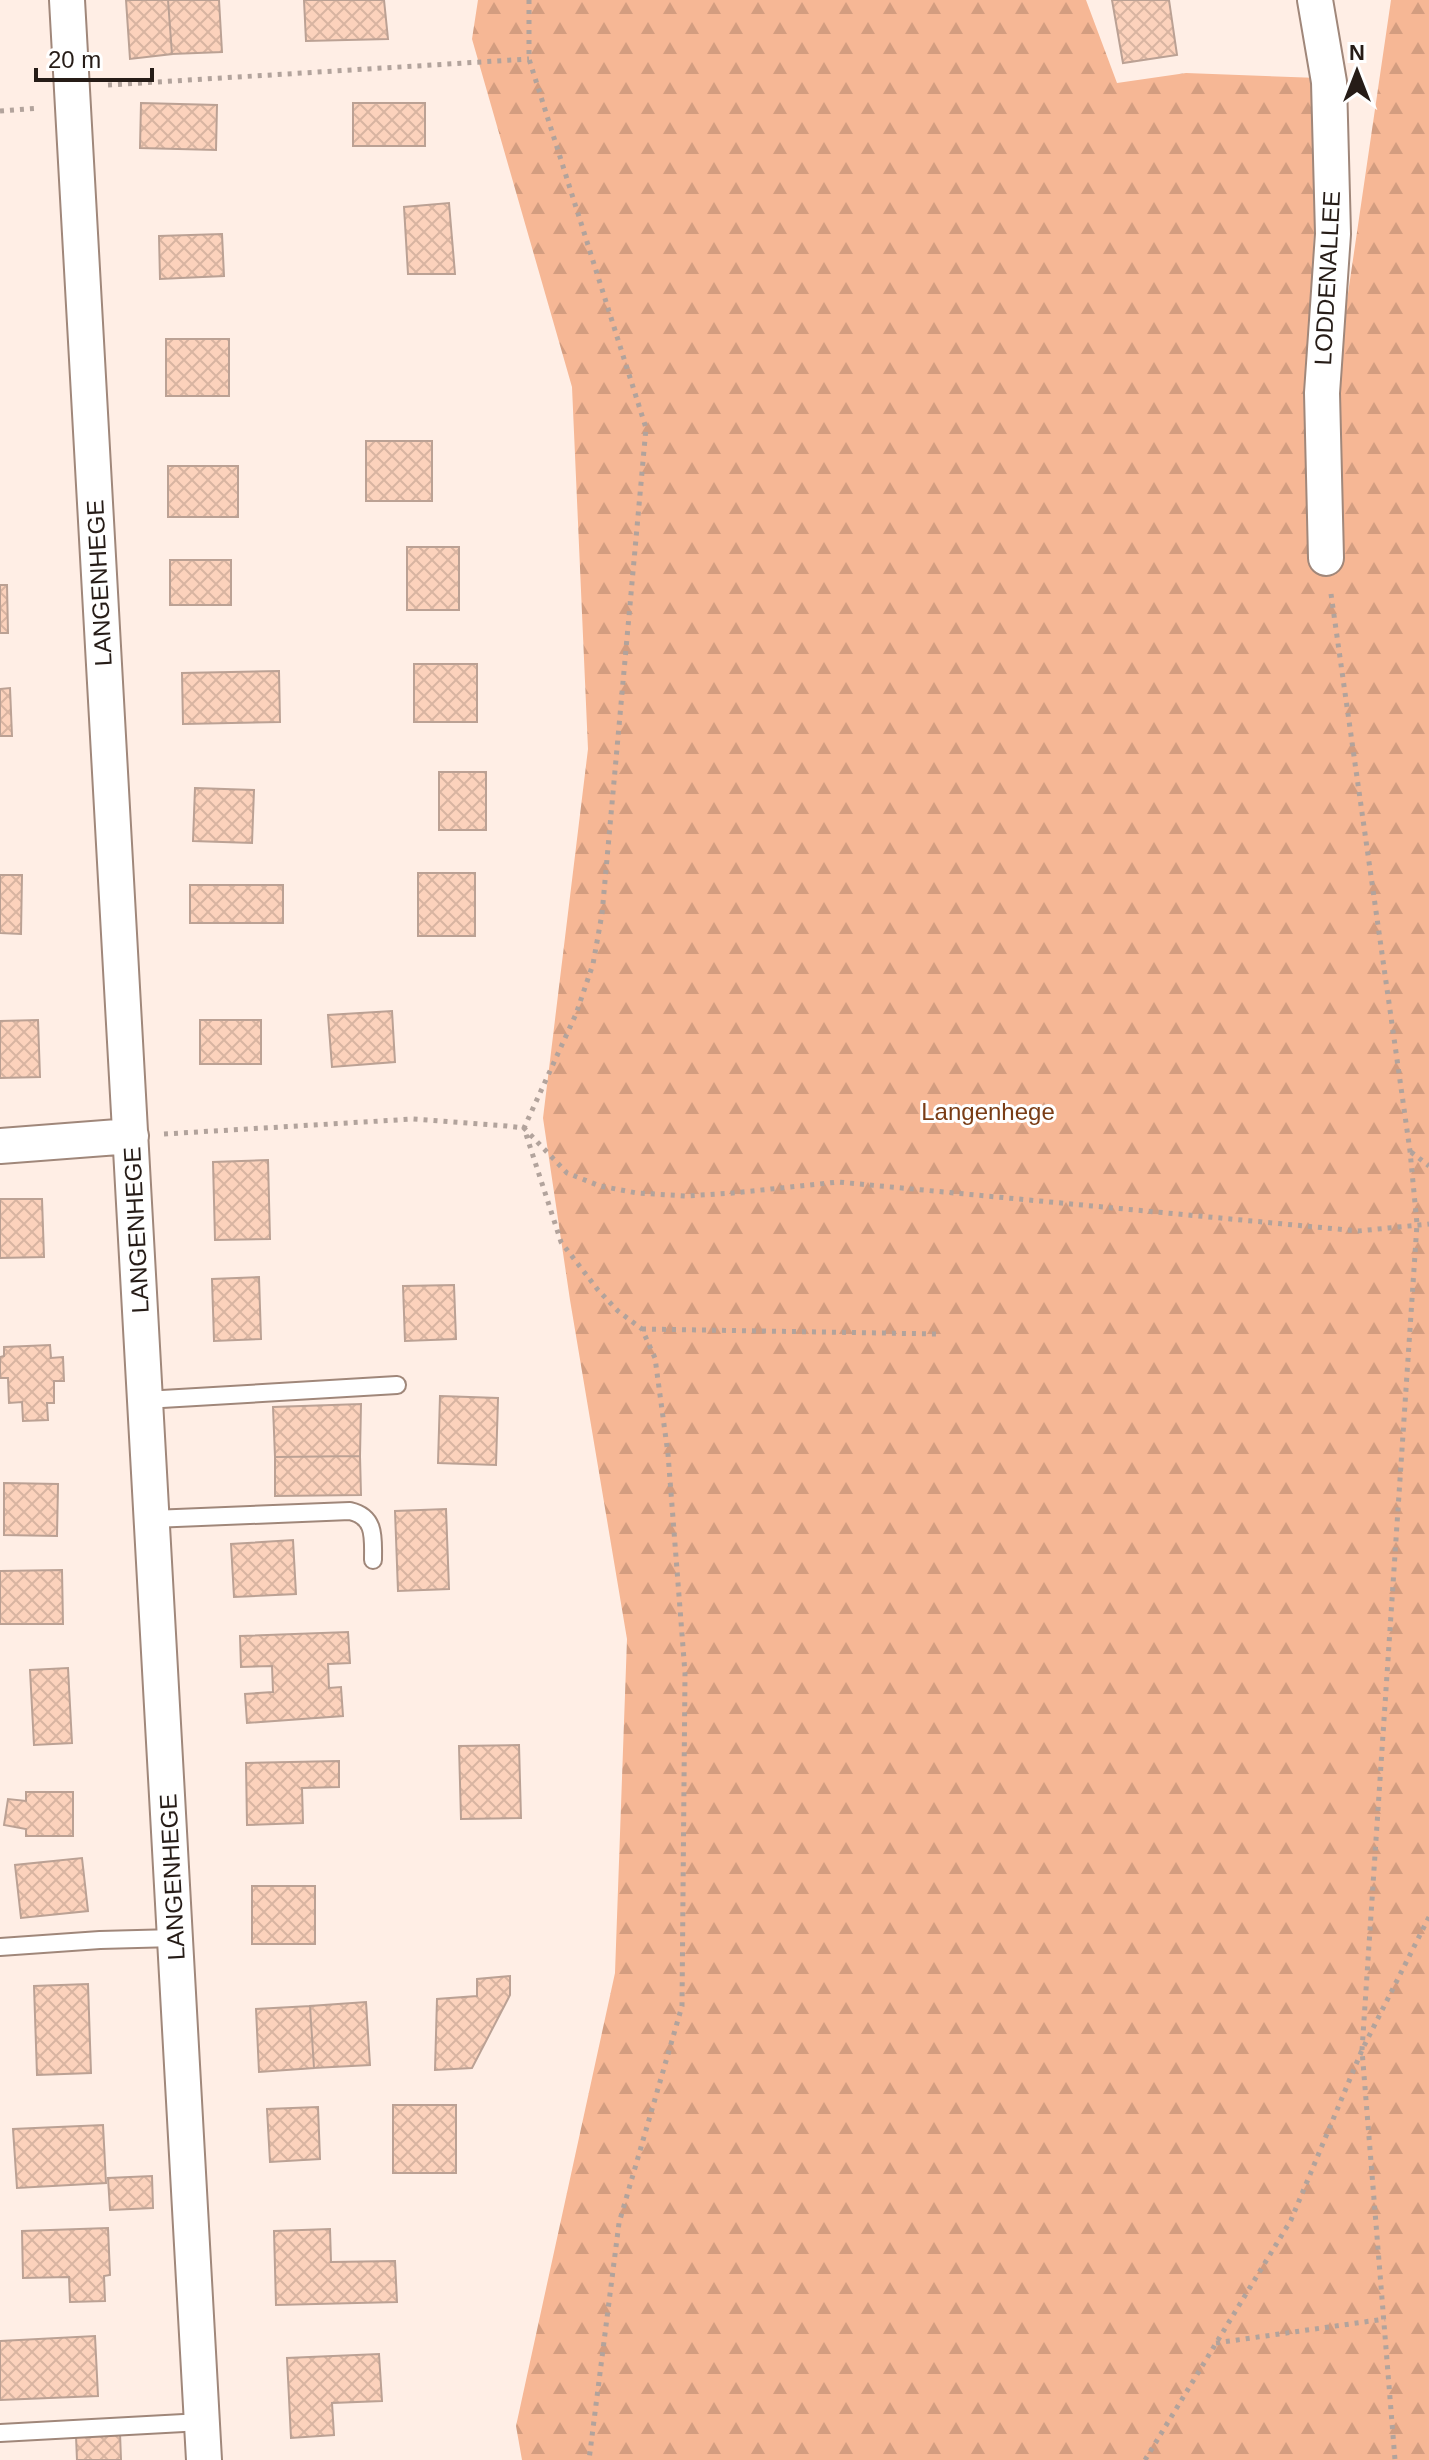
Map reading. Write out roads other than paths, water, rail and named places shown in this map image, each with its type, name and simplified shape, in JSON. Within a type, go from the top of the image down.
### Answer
[{"type":"street","name":"LANGENHEGE","points":[[67,0],[204,2460]]},
{"type":"street","name":"LODDENALLEE","points":[[1315,0],[1329,82],[1333,234],[1322,393],[1326,558]]},
{"type":"street","points":[[0,1146],[131,1136]]},
{"type":"lane","points":[[145,1400],[397,1385]]},
{"type":"lane","points":[[152,1519],[350,1511],[363,1516],[373,1528],[373,1560]]},
{"type":"lane","points":[[0,1947],[175,1938]]},
{"type":"lane","points":[[0,2433],[202,2422]]},
{"type":"park label","name":"Langenhege","points":[[988,1111]]}]
